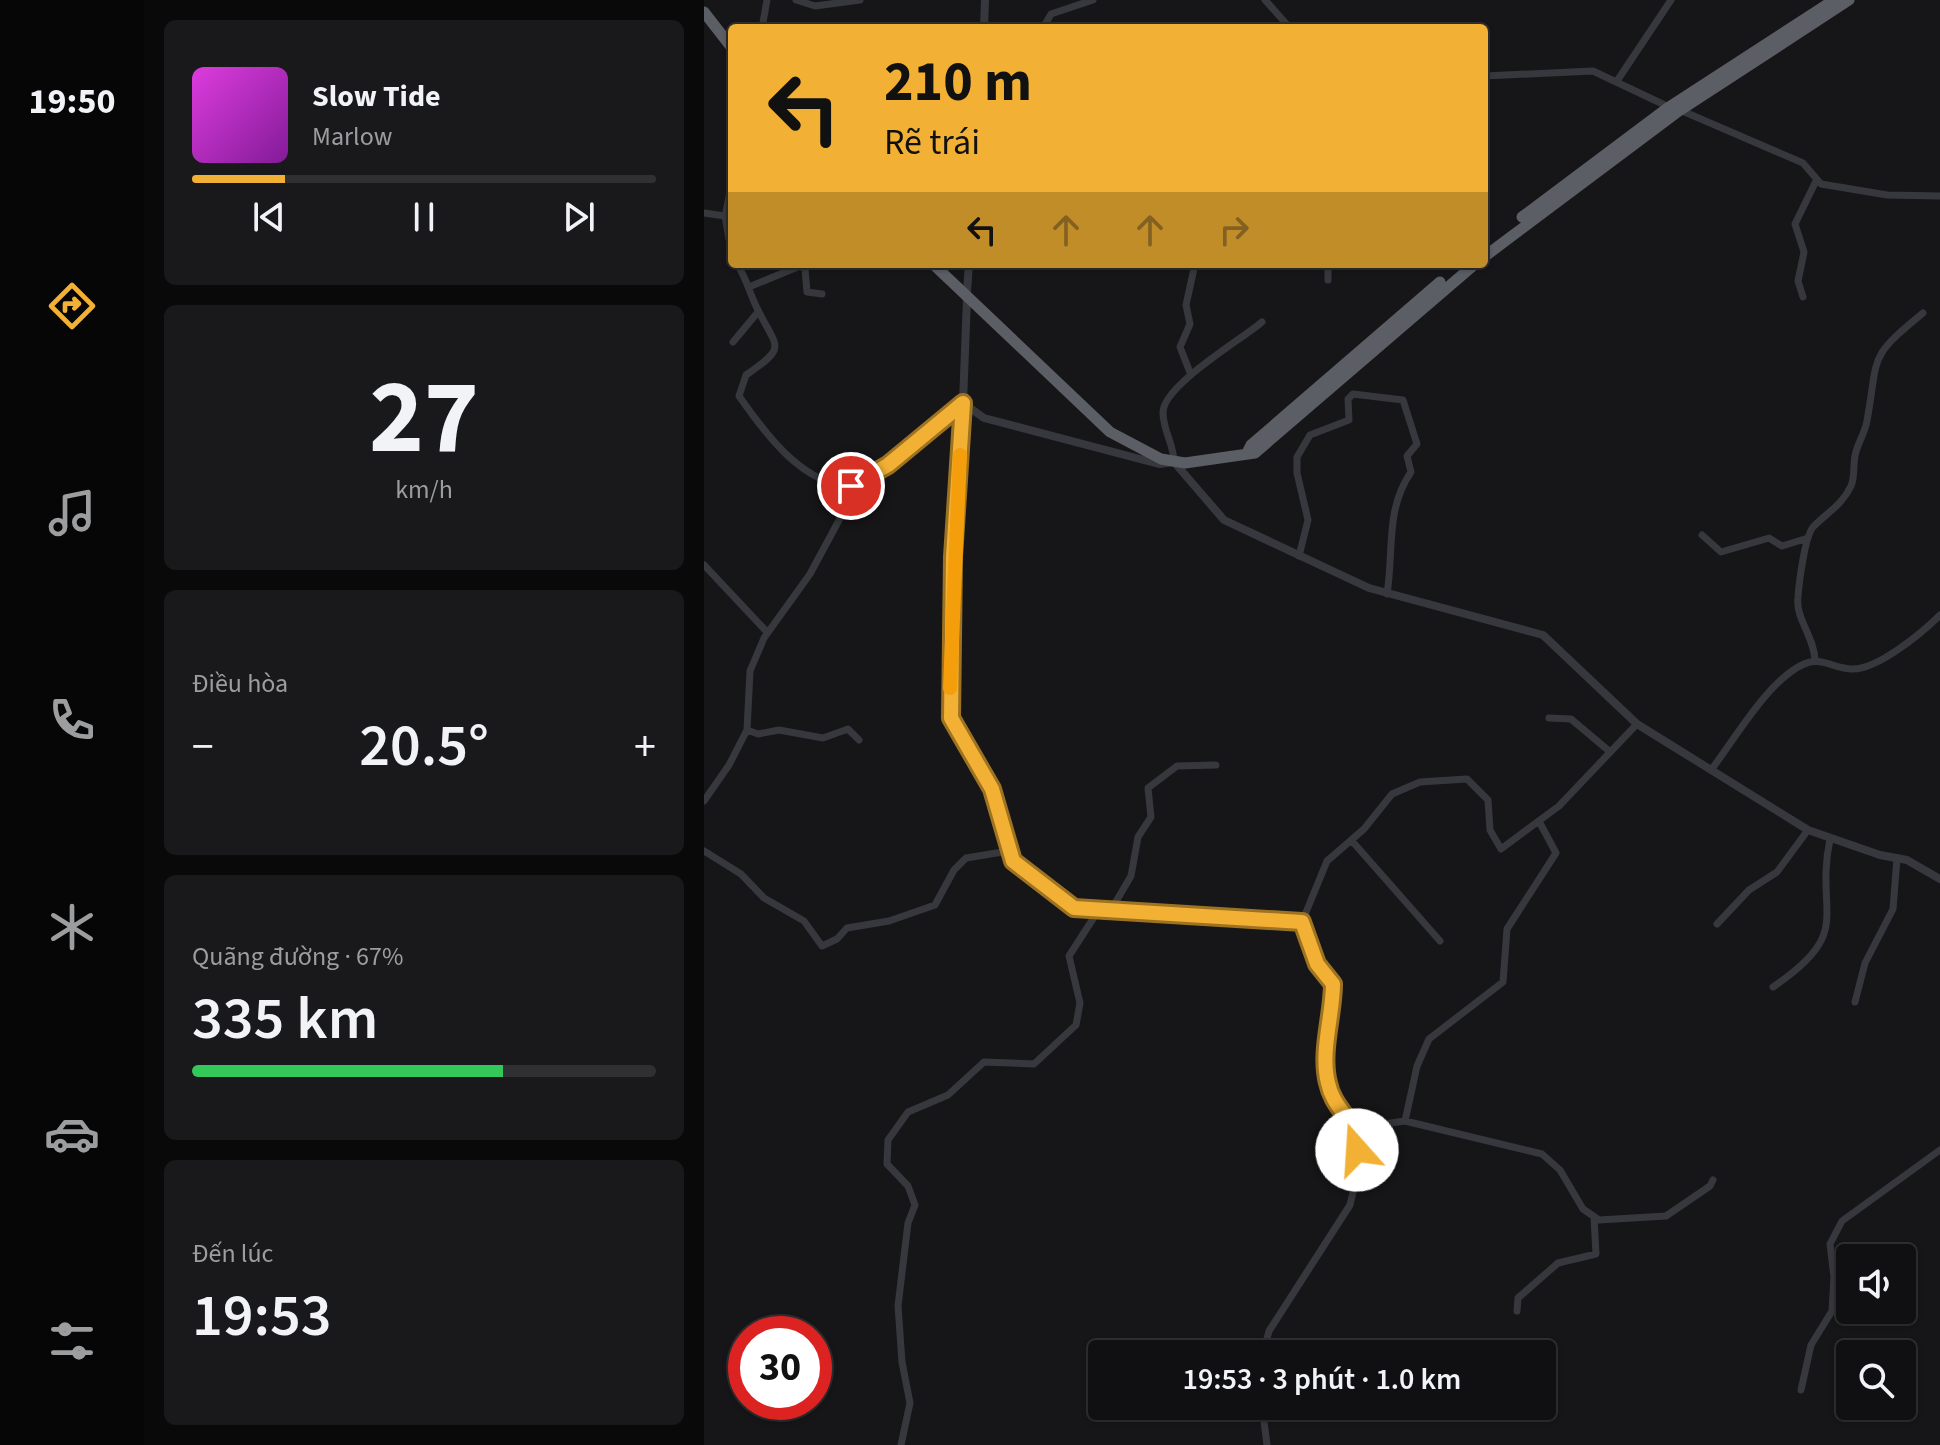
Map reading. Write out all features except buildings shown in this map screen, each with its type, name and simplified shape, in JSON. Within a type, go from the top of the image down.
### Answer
[{"type":"highway","points":[[1488,244],[1674,109],[1834,0]]},
{"type":"highway","points":[[1488,254],[1674,109],[1849,0]]},
{"type":"highway","points":[[704,1],[728,31]]},
{"type":"highway","points":[[704,12],[728,43]]},
{"type":"highway","points":[[938,268],[1121,436],[1137,448],[1174,462],[1223,459],[1255,453],[1470,268]]},
{"type":"highway","points":[[944,268],[967,294]]},
{"type":"highway","points":[[1247,453],[1251,445],[1458,268]]},
{"type":"street","points":[[763,24],[767,0]]},
{"type":"street","points":[[796,0],[815,6],[860,0]]},
{"type":"street","points":[[984,24],[985,0]]},
{"type":"street","points":[[1044,24],[1046,17],[1051,14],[1093,0]]},
{"type":"street","points":[[1265,0],[1286,24]]},
{"type":"street","points":[[1617,81],[1671,0]]},
{"type":"street","points":[[1488,76],[1582,70],[1617,81],[1674,109],[1803,163],[1816,181],[1887,195],[1940,196]]},
{"type":"street","points":[[1803,297],[1798,281],[1804,252],[1795,224],[1816,181]]},
{"type":"street","points":[[728,202],[725,216],[728,233]]},
{"type":"street","points":[[704,213],[725,216]]},
{"type":"street","points":[[739,268],[758,312],[770,327],[774,352],[770,359],[746,375],[739,396],[767,436],[786,455],[832,485],[858,485]]},
{"type":"street","points":[[749,287],[795,268]]},
{"type":"street","points":[[803,268],[807,292],[822,294]]},
{"type":"street","points":[[969,268],[953,557],[951,718],[992,789],[1009,851],[1023,872],[1065,904],[1098,911],[1302,922]]},
{"type":"street","points":[[1191,375],[1180,347],[1190,324],[1186,305],[1194,268]]},
{"type":"street","points":[[1328,268],[1328,280]]},
{"type":"street","points":[[733,342],[758,312]]},
{"type":"street","points":[[1815,660],[1810,632],[1797,608],[1808,538],[1812,527],[1834,512],[1853,481],[1855,455],[1865,430],[1871,381],[1879,352],[1885,343],[1923,313]]},
{"type":"street","points":[[1262,322],[1191,375],[1164,405],[1174,462],[1224,520],[1387,594],[1521,626],[1543,635],[1637,724],[1808,830],[1917,864],[1940,879]]},
{"type":"street","points":[[1299,556],[1308,520],[1295,464],[1310,435],[1349,420],[1348,399],[1353,394],[1403,400],[1417,444],[1407,456],[1411,472],[1398,490],[1391,519],[1393,557],[1387,594]]},
{"type":"street","points":[[963,403],[998,423],[1159,464],[1174,462]]},
{"type":"street","points":[[704,801],[729,765],[747,730],[750,671],[767,632],[810,574],[858,485],[963,403]]},
{"type":"street","points":[[1702,535],[1721,552],[1769,538],[1782,546],[1808,538]]},
{"type":"street","points":[[704,565],[767,632]]},
{"type":"street","points":[[1711,770],[1772,689],[1789,672],[1815,660],[1844,668],[1862,668],[1894,652],[1940,615]]},
{"type":"street","points":[[1549,718],[1571,719],[1609,751]]},
{"type":"street","points":[[1269,1340],[1280,1312],[1350,1205],[1358,1171],[1356,1128],[1328,1086],[1333,984],[1317,964],[1302,922],[1319,872],[1337,851],[1352,841],[1392,794],[1410,784],[1429,780],[1460,778],[1473,784],[1488,800],[1490,830],[1501,849],[1540,823],[1637,724]]},
{"type":"street","points":[[747,730],[758,734],[779,730],[823,738],[848,729],[859,740]]},
{"type":"street","points":[[1111,910],[1131,876],[1138,837],[1151,817],[1148,788],[1177,766],[1216,765]]},
{"type":"street","points":[[1405,1121],[1417,1066],[1429,1039],[1503,982],[1507,929],[1556,853],[1540,823]]},
{"type":"street","points":[[1717,924],[1749,890],[1777,872],[1808,830]]},
{"type":"street","points":[[1773,987],[1799,969],[1827,932],[1829,919],[1824,866],[1830,839]]},
{"type":"street","points":[[1352,841],[1440,941]]},
{"type":"street","points":[[704,851],[741,874],[764,898],[804,921],[822,946],[833,942],[847,928],[882,923],[932,907],[966,858],[1009,851]]},
{"type":"street","points":[[1855,1002],[1865,963],[1893,909],[1897,858]]},
{"type":"street","points":[[901,1445],[910,1403],[902,1362],[898,1306],[908,1223],[915,1205],[908,1186],[887,1164],[888,1140],[908,1112],[948,1095],[984,1062],[1034,1064],[1071,1034],[1080,1003],[1069,956],[1098,911]]},
{"type":"street","points":[[1356,1128],[1405,1121],[1548,1156],[1583,1209],[1594,1218],[1666,1216],[1710,1186],[1713,1180]]},
{"type":"street","points":[[1801,1390],[1811,1345],[1832,1311],[1833,1234],[1842,1221],[1940,1150]]},
{"type":"street","points":[[1517,1311],[1518,1298],[1552,1267],[1596,1254],[1594,1218]]},
{"type":"street","points":[[1264,1420],[1267,1445]]},
{"type":"slow traffic","points":[[950,688],[953,557],[960,455]]},
{"type":"route","points":[[851,486],[858,485],[888,465],[936,422],[963,403],[953,557],[951,718],[992,789],[1013,861],[1023,872],[1074,908],[1262,917],[1302,922],[1310,937],[1317,964],[1333,984],[1326,1074],[1331,1093],[1356,1128],[1357,1150]]}]
